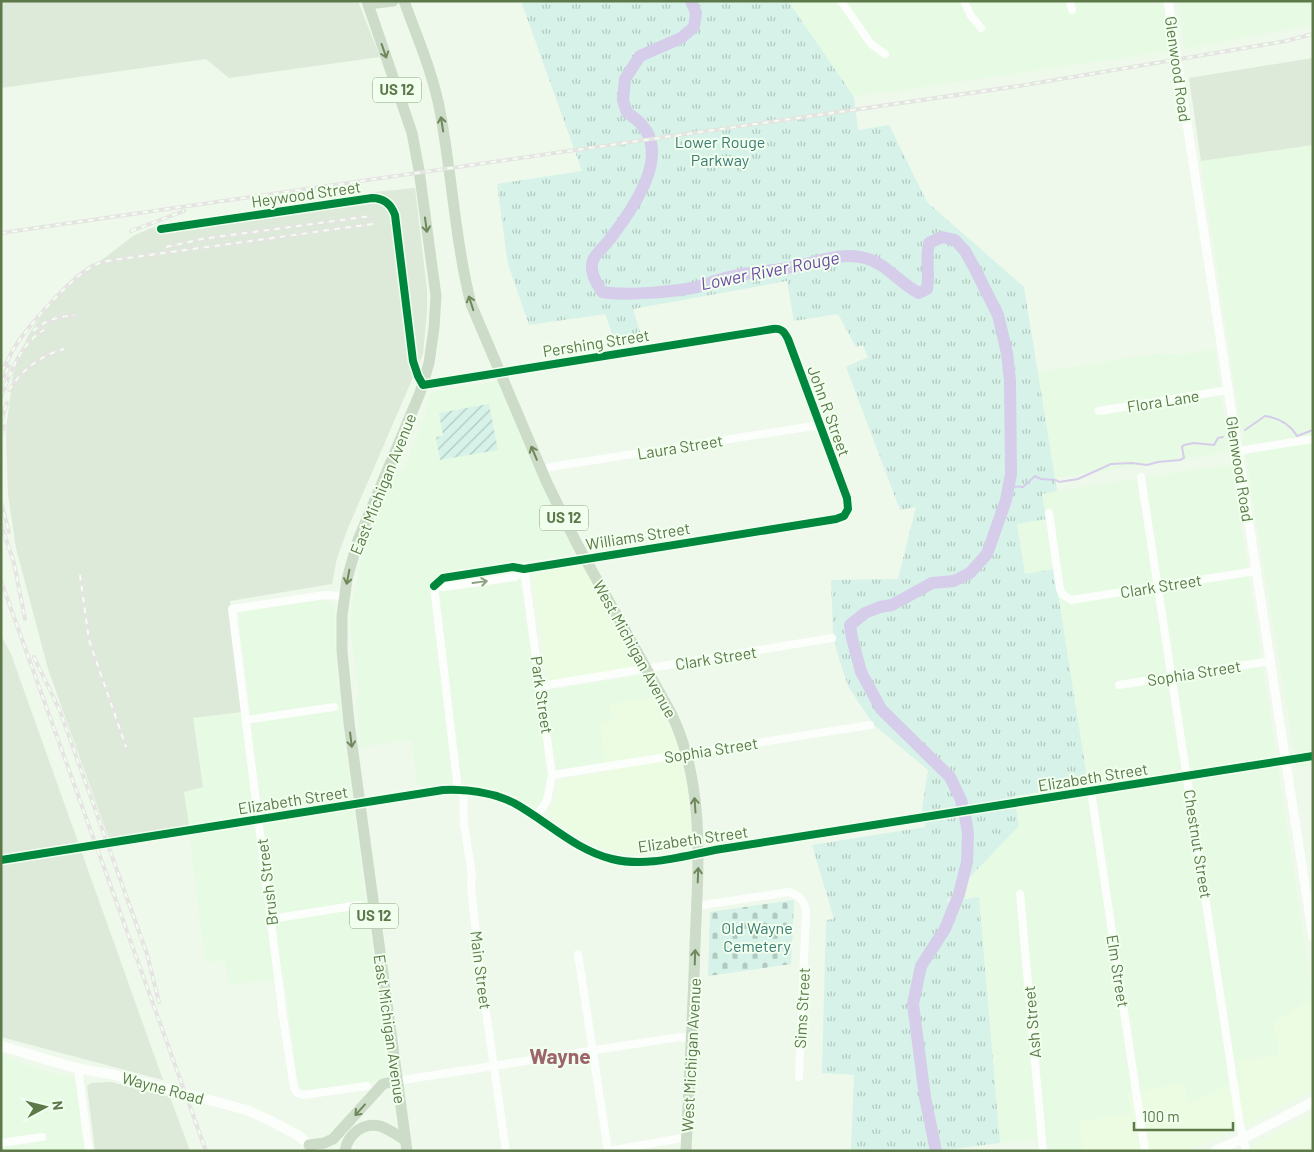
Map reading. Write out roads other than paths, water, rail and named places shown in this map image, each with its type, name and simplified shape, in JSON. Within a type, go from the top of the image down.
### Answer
[{"type":"main road","points":[[367,3],[393,1]]},
{"type":"main road","name":"West Michigan Avenue","points":[[404,1],[435,88],[440,109],[463,275],[471,304],[542,471],[585,558],[678,727],[687,754],[694,784],[699,853],[686,1151]]},
{"type":"main road","name":"East Michigan Avenue","points":[[367,3],[412,133],[436,296],[434,328],[429,362],[423,385],[358,540],[350,567],[342,616],[342,651],[359,804],[406,1145]]},
{"type":"main road","name":"Wayne Road","points":[[1,1046],[78,1068],[111,1074],[242,1108],[299,1136],[312,1148]]},
{"type":"main road","points":[[312,1148],[333,1139],[383,1084],[396,1081]]},
{"type":"main road","points":[[1215,1151],[1313,1102]]},
{"type":"main road","points":[[345,1151],[347,1142],[354,1133],[368,1126],[386,1128],[406,1145]]},
{"type":"street","points":[[841,1],[871,44],[886,54]]},
{"type":"street","points":[[964,1],[971,16],[981,28]]},
{"type":"street","points":[[1070,1],[1072,10]]},
{"type":"street","name":"Glenwood Road","points":[[1168,1],[1313,937]]},
{"type":"street","name":"Heywood Street","points":[[161,229],[372,198],[382,200],[391,207],[395,215],[413,361],[423,385]]},
{"type":"street","name":"Pershing Street","points":[[423,385],[773,329]]},
{"type":"street","name":"John R Street","points":[[773,329],[781,329],[786,335],[847,498],[847,512]]},
{"type":"street","name":"Flora Lane","points":[[1098,411],[1228,390]]},
{"type":"street","name":"Laura Street","points":[[542,471],[550,468],[820,426]]},
{"type":"street","points":[[1237,451],[1313,439]]},
{"type":"street","name":"Chestnut Street","points":[[1141,477],[1240,1125],[1246,1151]]},
{"type":"street","name":"Williams Street","points":[[434,586],[444,587],[514,576],[524,569],[585,558],[836,519],[844,516],[847,512]]},
{"type":"street","name":"Clark Street","points":[[1049,513],[1060,589],[1066,598],[1076,600],[1256,571]]},
{"type":"street","name":"Park Street","points":[[524,569],[552,775],[547,800],[536,818]]},
{"type":"street","name":"Main Street","points":[[434,586],[506,1151]]},
{"type":"street","name":"Brush Street","points":[[345,596],[325,595],[232,609],[283,1017],[294,1088],[297,1093],[304,1095],[367,1086]]},
{"type":"street","name":"Clark Street","points":[[540,686],[832,638]]},
{"type":"street","name":"Sophia Street","points":[[1119,685],[1270,661]]},
{"type":"street","points":[[246,720],[334,707]]},
{"type":"street","name":"Sophia Street","points":[[552,775],[870,725]]},
{"type":"street","name":"Elizabeth Street","points":[[1,860],[444,790],[461,789],[498,797],[514,804],[582,848],[613,859],[631,862],[650,862],[1313,756]]},
{"type":"street","name":"Elm Street","points":[[1091,791],[1145,1151]]},
{"type":"street","name":"Sims Street","points":[[697,906],[789,892],[800,897],[805,904],[806,920],[799,1077]]},
{"type":"street","name":"Ash Street","points":[[1020,894],[1044,1151]]},
{"type":"street","points":[[271,919],[359,905]]},
{"type":"street","points":[[578,954],[608,1151],[687,1138]]},
{"type":"street","points":[[396,1081],[679,1038],[692,1038]]},
{"type":"street","points":[[78,1068],[90,1151]]},
{"type":"street","points":[[1,1143],[42,1137]]},
{"type":"waterway","name":"Lower River Rouge","points":[[691,1],[696,13],[694,27],[681,38],[640,56],[625,79],[623,100],[627,113],[643,126],[650,141],[652,157],[641,192],[620,225],[593,260],[592,269],[595,281],[602,292],[636,293],[687,289],[738,275],[789,268],[831,258],[856,256],[880,264],[919,293],[927,289],[929,243],[942,237],[955,240],[965,251],[998,315],[1007,353],[1010,381],[1011,474],[1006,500],[987,554],[970,573],[954,581],[932,583],[892,605],[865,613],[850,625],[861,672],[881,709],[950,777],[961,800],[968,833],[967,862],[959,894],[945,929],[921,966],[913,1004],[925,1097],[936,1151]]},
{"type":"waterway","points":[[1245,430],[1265,416],[1284,422],[1297,436],[1313,430]]},
{"type":"waterway","points":[[1009,486],[1023,487],[1035,476],[1059,482],[1078,479],[1111,464],[1132,463],[1147,465],[1180,460],[1184,458],[1182,447],[1184,445],[1194,443],[1214,445],[1218,438],[1223,437]]},
{"type":"railway","points":[[1,233],[1019,86],[1286,41],[1313,34]]},
{"type":"railway","points":[[131,231],[184,211]]},
{"type":"railway","points":[[166,247],[202,239],[371,216]]},
{"type":"railway","points":[[2,371],[19,341],[51,302],[76,278],[97,264],[113,260],[373,224]]},
{"type":"railway","points":[[33,331],[42,324],[52,320],[74,315]]},
{"type":"railway","points":[[1,397],[22,351],[44,330]]},
{"type":"railway","points":[[9,390],[33,364],[48,355],[64,349]]},
{"type":"railway","points":[[1,383],[9,366]]},
{"type":"railway","points":[[1,421],[7,403]]},
{"type":"railway","points":[[1,436],[4,426]]},
{"type":"railway","points":[[1,502],[9,532]]},
{"type":"railway","points":[[1,524],[14,563],[25,619]]},
{"type":"railway","points":[[80,575],[89,640],[126,747]]},
{"type":"railway","points":[[1,581],[206,1151]]},
{"type":"railway","points":[[34,657],[60,711],[147,954],[159,1002]]},
{"type":"district","name":"Wayne","points":[[560,1057]]},
{"type":"park label","name":"Lower Rouge Parkway","points":[[720,151]]},
{"type":"park label","name":"Old Wayne Cemetery","points":[[757,937]]}]
